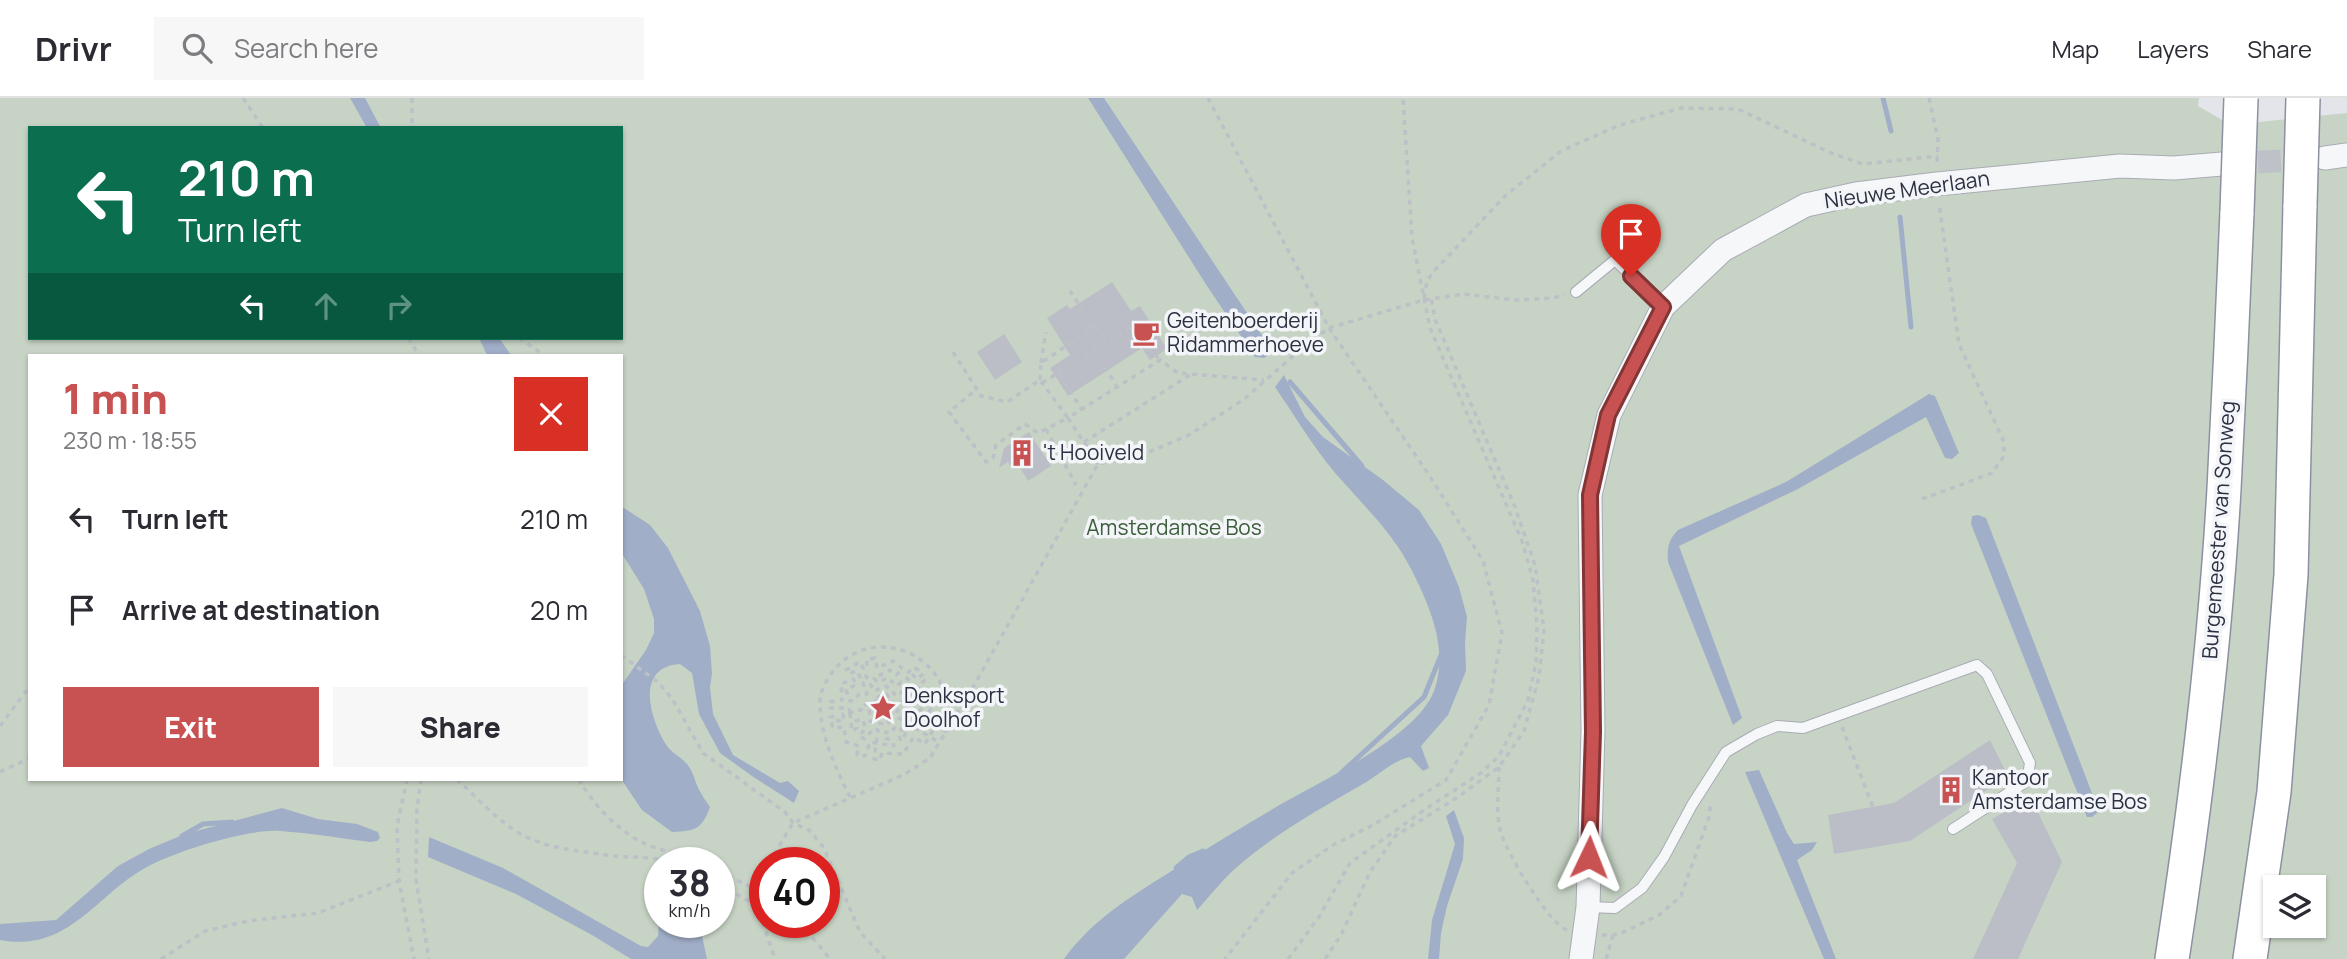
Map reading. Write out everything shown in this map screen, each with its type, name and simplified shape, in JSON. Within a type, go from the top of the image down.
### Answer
[{"type":"highway","name":"Burgemeester van Sonweg","points":[[2172,959],[2201,740],[2224,490],[2241,98]]},
{"type":"highway","points":[[2250,959],[2274,792],[2291,575],[2304,98]]},
{"type":"street","name":"Nieuwe Meerlaan","points":[[1581,959],[1588,907],[1593,732],[1590,495],[1608,415],[1663,307],[1723,250],[1806,205],[1856,194],[1937,184],[2120,166],[2222,164]]},
{"type":"lane","points":[[1576,292],[1615,260],[1647,226]]},
{"type":"lane","points":[[1615,260],[1663,307]]},
{"type":"lane","points":[[1588,907],[1615,908],[1642,888],[1664,857],[1692,805],[1726,752],[1777,726],[1803,727],[1977,665],[1987,674],[2030,763],[2027,781],[1953,829]]},
{"type":"path","points":[[243,98],[262,126]]},
{"type":"path","points":[[412,98],[412,126]]},
{"type":"path","points":[[1208,98],[1329,328],[1429,475],[1483,561],[1502,633],[1489,705],[1446,780],[1373,825],[1333,845],[1292,873],[1225,959]]},
{"type":"path","points":[[1288,959],[1319,917],[1350,863],[1481,773],[1499,755],[1528,700],[1535,662],[1537,626],[1533,580],[1526,554],[1497,480],[1430,328],[1412,238],[1403,98]]},
{"type":"path","points":[[1424,300],[1427,281],[1434,271],[1505,196],[1560,150],[1620,125],[1681,108],[1738,109],[1830,153],[1863,164],[1938,156],[1938,139],[1929,98]]},
{"type":"path","points":[[1922,499],[1992,472],[2004,456],[2004,442],[1959,344],[1938,197]]},
{"type":"path","points":[[1070,290],[1094,327],[1107,341]]},
{"type":"path","points":[[1098,464],[1137,457],[1189,435],[1242,400],[1308,342],[1329,328],[1431,298],[1464,294],[1516,300],[1553,298],[1576,292]]},
{"type":"path","points":[[1325,959],[1341,935],[1370,872],[1395,836],[1455,799],[1499,767],[1524,731],[1539,677],[1544,630],[1535,565],[1515,507],[1436,319],[1431,298]]},
{"type":"path","points":[[1041,363],[1094,327]]},
{"type":"path","points":[[953,352],[981,396],[1007,402],[1129,328],[1160,360],[1178,373],[1264,380]]},
{"type":"path","points":[[1046,332],[1041,382],[1098,464]]},
{"type":"path","points":[[522,340],[543,354]]},
{"type":"path","points":[[1094,350],[1116,385]]},
{"type":"path","points":[[977,390],[949,412],[986,462],[993,458],[996,445],[1025,424],[1038,433],[1082,410],[1160,360]]},
{"type":"path","points":[[1058,372],[1082,410]]},
{"type":"path","points":[[1083,442],[1192,374]]},
{"type":"path","points":[[1046,429],[1076,485]]},
{"type":"path","points":[[779,847],[793,823],[915,769],[930,758],[1037,575],[1098,464]]},
{"type":"path","points":[[850,797],[828,747],[822,724],[820,697],[833,671],[856,652],[880,647],[904,650],[921,658],[938,679],[946,701],[944,735]]},
{"type":"path","points":[[623,656],[658,682],[673,701],[703,753],[785,812],[793,823],[809,830],[824,848],[860,932],[886,959]]},
{"type":"path","points":[[868,681],[863,683],[867,694],[859,694],[855,700],[850,701],[846,690],[857,684],[853,679],[841,684],[842,700],[830,702],[830,708],[849,708],[850,713],[852,731],[857,728],[856,721],[862,719],[866,728],[859,736],[865,739],[873,729],[878,730],[876,743],[874,758],[880,760],[882,753],[903,754],[914,737],[925,744],[933,730],[923,723],[934,703],[917,687],[926,679],[922,675],[917,679],[913,675],[918,670],[913,667],[905,676],[912,684],[907,688],[897,696],[886,687],[874,691],[865,674],[860,677],[857,671],[849,673],[846,670],[860,662],[863,668],[867,667],[866,660],[875,658],[877,668],[892,661],[903,668],[896,675],[890,670],[874,678],[877,682],[888,678],[897,686],[901,682],[907,688],[920,703],[913,703],[907,697],[902,701],[907,708],[903,713],[908,716],[913,710],[921,709],[901,741],[899,736],[902,730],[896,726],[891,733],[886,732],[884,738],[891,740],[894,746],[876,743],[870,742],[865,756],[857,755],[859,746],[846,742],[844,727],[833,728],[830,717],[836,716],[838,721],[844,720],[843,715],[850,713],[860,710],[863,704],[869,705],[870,721],[887,725],[888,706],[877,704]]},
{"type":"path","points":[[0,726],[28,689]]},
{"type":"path","points":[[877,704],[873,699],[886,694],[899,708],[895,716]]},
{"type":"path","points":[[877,704],[876,714],[880,717],[887,714],[895,716],[940,743]]},
{"type":"path","points":[[1838,715],[1873,807]]},
{"type":"path","points":[[0,772],[28,759]]},
{"type":"path","points":[[1499,767],[1500,832],[1518,871],[1553,920],[1563,929],[1613,935],[1624,932],[1659,915],[1681,896],[1710,814],[1710,802]]},
{"type":"path","points":[[407,781],[397,826],[400,881],[414,959]]},
{"type":"path","points":[[421,781],[417,809],[416,880],[429,959]]},
{"type":"path","points":[[459,781],[493,814],[532,840],[570,850],[644,858]]},
{"type":"path","points":[[580,781],[587,796],[625,831],[655,847]]},
{"type":"path","points":[[161,959],[205,931],[248,920],[318,913],[400,881]]},
{"type":"path","points":[[1605,959],[1613,935]]},
{"type":"path","points":[[768,938],[775,959]]},
{"type":"path","points":[[813,938],[830,959]]},
{"type":"green space","name":"Amsterdamse Bos","points":[[0,98],[2347,98],[2347,959],[0,959]]},
{"type":"water","points":[[350,98],[365,98],[380,126],[366,126]]},
{"type":"water","points":[[1088,98],[1104,98],[1273,352],[1264,358],[1255,357]]},
{"type":"water","points":[[480,340],[500,340],[510,354],[487,354]]},
{"type":"water","points":[[1284,375],[1305,417],[1323,437],[1419,510],[1441,544],[1459,587],[1467,617],[1466,671],[1448,715],[1421,746],[1429,768],[1423,771],[1410,757],[1391,765],[1267,843],[1232,872],[1197,910],[1192,897],[1182,894],[1124,959],[1064,959],[1099,921],[1140,891],[1240,828],[1345,769],[1390,740],[1424,708],[1434,691],[1438,676],[1438,644],[1431,613],[1418,583],[1395,543],[1328,464],[1275,387]]},
{"type":"water","points":[[1929,394],[1935,396],[1959,453],[1952,459],[1945,458],[1926,417],[1798,489],[1679,546],[1742,718],[1733,725],[1668,562],[1668,548],[1672,537],[1678,530],[1786,482]]},
{"type":"water","points":[[623,507],[650,525],[668,548],[700,611],[710,646],[713,714],[733,755],[780,783],[788,781],[799,791],[794,803],[720,753],[699,714],[692,673],[680,664],[666,667],[656,674],[651,684],[652,709],[655,723],[667,746],[685,762],[710,807],[697,827],[672,832],[642,810],[622,781],[623,683],[646,650],[654,633],[654,619],[644,589],[623,555]]},
{"type":"water","points":[[1972,516],[1986,518],[2097,806],[2097,813],[2092,817],[2087,817],[1971,524]]},
{"type":"water","points":[[1759,770],[1794,844],[1817,842],[1812,850],[1797,860],[1836,959],[1824,959],[1745,772]]},
{"type":"water","points":[[282,808],[318,819],[357,824],[378,832],[380,838],[370,842],[266,831],[212,842],[147,867],[63,930],[45,938],[24,942],[0,940],[0,924],[56,920],[118,866],[149,849],[185,834]]},
{"type":"water","points":[[1454,810],[1464,838],[1463,859],[1447,906],[1439,959],[1428,959],[1432,920],[1455,844],[1446,816]]},
{"type":"water","points":[[429,837],[503,868],[641,946],[648,947],[656,938],[702,938],[707,959],[631,959],[516,894],[428,857]]},
{"type":"pier","points":[[2199,98],[2347,98],[2347,113],[2231,125],[2198,106]]},
{"type":"building","points":[[1112,282],[1131,311],[1140,306],[1167,349],[1150,360],[1142,348],[1068,396],[1050,368],[1070,355],[1047,318],[1067,305],[1070,309]]},
{"type":"building","points":[[1004,334],[1022,362],[995,380],[977,352]]},
{"type":"building","name":"'t Hooiveld","points":[[1029,432],[1051,466],[1028,481],[1016,461],[1010,465],[1008,462],[999,468],[1004,448]]},
{"type":"building","name":"Kantoor Amsterdamse Bos","points":[[1990,740],[2008,776],[1910,841],[1834,854],[1828,815],[1894,803]]},
{"type":"building","points":[[2031,798],[2062,862],[2018,959],[1973,959],[2017,863],[1992,819]]},
{"type":"waterway","points":[[1883,98],[1891,131]]},
{"type":"waterway","points":[[1900,217],[1911,327]]},
{"type":"waterway","points":[[1290,382],[1362,466]]},
{"type":"waterway","points":[[1341,773],[1424,697],[1441,655]]},
{"type":"waterway","points":[[182,836],[203,824],[232,822]]},
{"type":"waterway","points":[[1176,868],[1189,857],[1203,851]]},
{"type":"tunnel","points":[[2224,164],[2315,159]]},
{"type":"place","name":"Geitenboerderij Ridammerhoeve","points":[[1146,333]]},
{"type":"place","name":"'t Hooiveld","points":[[1022,453]]},
{"type":"place","name":"Denksport Doolhof","points":[[883,708]]},
{"type":"place","name":"Kantoor Amsterdamse Bos","points":[[1951,790]]},
{"type":"route","points":[[1589,857],[1593,732],[1590,495],[1608,415],[1663,307],[1631,276]]}]
